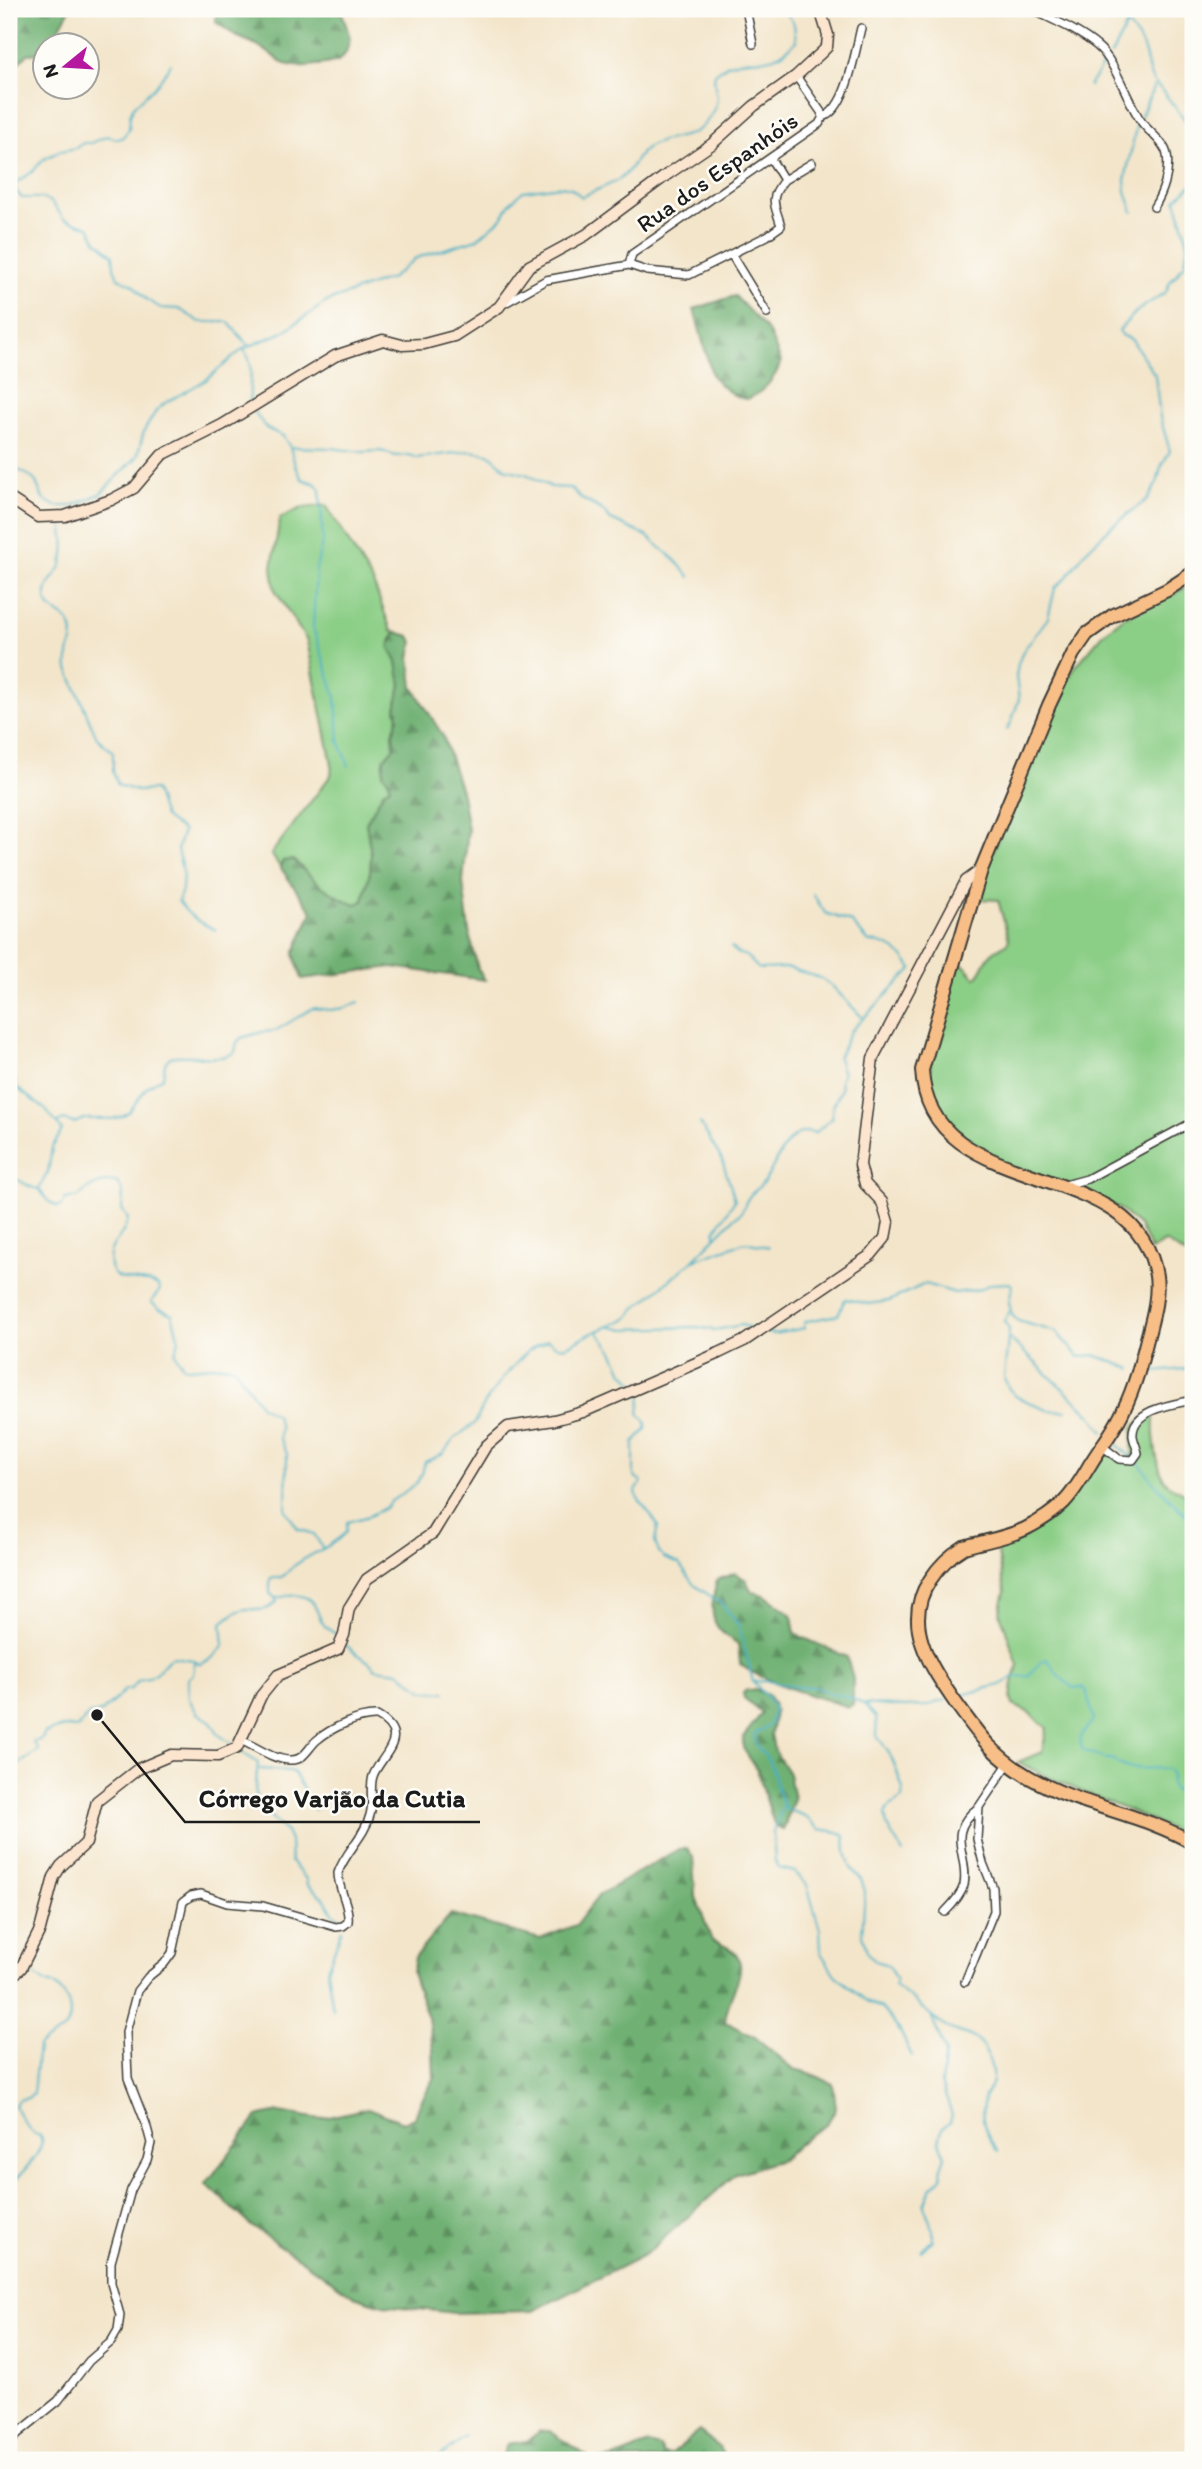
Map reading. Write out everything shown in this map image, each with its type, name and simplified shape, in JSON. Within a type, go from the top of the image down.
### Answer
[{"type":"highway","points":[[1193,573],[1167,590],[1112,616],[1087,634],[1079,644],[1049,705],[981,870],[925,1058],[923,1081],[929,1103],[938,1121],[960,1143],[992,1161],[1102,1205],[1124,1219],[1142,1240],[1152,1259],[1156,1276],[1154,1311],[1137,1380],[1120,1418],[1073,1491],[1054,1511],[1017,1533],[971,1545],[955,1553],[938,1569],[922,1593],[917,1626],[919,1638],[929,1659],[976,1733],[1008,1764],[1050,1788],[1169,1829],[1193,1843]]},
{"type":"street","points":[[746,9],[752,44]]},
{"type":"street","points":[[499,307],[529,266],[594,230],[721,138],[754,106],[796,76],[827,47],[828,35],[820,9]]},
{"type":"street","points":[[1031,9],[1085,37],[1101,49],[1140,120],[1166,151],[1168,160],[1164,187],[1154,207]]},
{"type":"street","points":[[823,117],[833,111],[842,95],[861,28]]},
{"type":"street","name":"Rua dos Espanhóis","points":[[629,265],[632,254],[819,124],[823,117],[796,76]]},
{"type":"street","points":[[771,159],[784,180]]},
{"type":"street","points":[[9,498],[38,517],[65,516],[111,500],[134,488],[162,455],[222,425],[335,356],[383,341],[401,345],[424,344],[454,336],[520,293],[546,280],[629,265],[648,271],[689,275],[781,226],[775,211],[774,198],[778,186],[812,163]]},
{"type":"street","points":[[731,254],[767,313]]},
{"type":"street","points":[[9,1979],[21,1968],[40,1930],[54,1877],[61,1866],[86,1843],[97,1801],[138,1769],[171,1755],[218,1756],[237,1748],[261,1696],[278,1675],[338,1648],[344,1635],[349,1608],[367,1578],[433,1532],[486,1446],[508,1427],[554,1420],[583,1412],[719,1353],[744,1341],[871,1255],[885,1238],[888,1222],[882,1202],[866,1184],[860,1165],[873,1058],[966,881],[981,870]]},
{"type":"street","points":[[1061,1187],[1087,1179],[1193,1122]]},
{"type":"street","points":[[1102,1446],[1119,1459],[1133,1460],[1138,1453],[1133,1435],[1140,1418],[1153,1410],[1193,1400]]},
{"type":"street","points":[[9,2446],[16,2435],[58,2401],[89,2361],[111,2342],[118,2330],[120,2315],[111,2283],[111,2262],[131,2190],[147,2160],[151,2143],[128,2078],[126,2032],[141,1984],[164,1964],[172,1952],[183,1902],[191,1895],[201,1894],[227,1903],[263,1906],[336,1927],[348,1922],[338,1872],[370,1815],[373,1777],[388,1756],[392,1744],[388,1726],[377,1716],[365,1717],[324,1735],[302,1757],[294,1760],[282,1759],[241,1740]]},
{"type":"street","points":[[945,1912],[964,1886],[960,1844],[967,1817],[979,1807],[1008,1764]]},
{"type":"street","points":[[965,1982],[995,1911],[993,1888],[977,1839],[979,1807]]},
{"type":"green space","points":[[9,9],[70,9],[57,32],[32,32],[32,54],[28,54],[9,71]]},
{"type":"green space","points":[[220,9],[341,9],[350,38],[346,53],[338,61],[325,64],[300,67],[285,64],[216,22],[216,14]]},
{"type":"green space","points":[[735,296],[768,331],[781,361],[768,384],[747,399],[727,390],[712,375],[694,309]]},
{"type":"green space","points":[[326,505],[373,582],[391,630],[396,632],[391,641],[401,684],[396,709],[398,717],[393,734],[394,747],[389,754],[390,787],[384,791],[366,823],[371,853],[370,872],[363,901],[355,905],[319,886],[294,860],[283,861],[280,867],[271,854],[331,775],[332,764],[307,641],[275,590],[272,567],[280,518],[302,508]]},
{"type":"green space","points":[[1193,584],[1193,1259],[1165,1242],[1151,1250],[1139,1226],[1117,1207],[993,1162],[942,1121],[930,1083],[931,1051],[955,961],[965,966],[975,978],[991,954],[1009,940],[998,900],[978,899],[996,843],[1054,707],[1075,667],[1104,633],[1124,617]]},
{"type":"green space","points":[[396,632],[410,636],[413,642],[410,658],[413,687],[443,736],[462,794],[468,829],[463,882],[469,931],[478,969],[485,980],[392,967],[302,979],[294,954],[312,912],[280,867],[283,861],[294,860],[336,895],[355,905],[363,901],[371,854],[366,823],[384,791],[390,787],[383,774],[384,759],[394,747],[393,734],[398,717],[396,709],[401,684],[397,662],[389,646]]},
{"type":"green space","points":[[1155,1410],[1154,1438],[1160,1471],[1169,1485],[1193,1499],[1193,1841],[1018,1762],[1042,1752],[1047,1728],[1028,1712],[1013,1705],[1013,1683],[1018,1665],[1000,1613],[1005,1591],[996,1543],[1028,1532],[1105,1451],[1119,1460],[1132,1458],[1133,1427]]},
{"type":"green space","points":[[735,1573],[746,1580],[751,1591],[766,1596],[792,1615],[795,1634],[847,1657],[853,1679],[853,1704],[849,1707],[792,1689],[762,1677],[740,1664],[738,1644],[720,1630],[713,1613],[717,1580]]},
{"type":"green space","points":[[757,1690],[768,1695],[773,1703],[775,1712],[771,1734],[774,1750],[789,1774],[794,1799],[783,1830],[775,1827],[757,1770],[743,1748],[743,1737],[762,1713],[744,1698],[743,1693]]},
{"type":"green space","points":[[687,1848],[693,1857],[695,1894],[712,1941],[728,1948],[737,1956],[740,1965],[725,2022],[755,2037],[794,2069],[833,2084],[836,2109],[826,2125],[808,2136],[781,2160],[736,2174],[646,2254],[533,2311],[454,2313],[383,2305],[354,2296],[253,2227],[206,2184],[257,2117],[279,2112],[320,2119],[368,2108],[403,2122],[415,2118],[434,2079],[428,2018],[412,1973],[415,1957],[451,1914],[540,1939],[576,1925],[599,1895],[677,1850]]},
{"type":"green space","points":[[540,2431],[550,2431],[592,2460],[501,2460],[507,2444],[527,2441]]},
{"type":"green space","points":[[699,2431],[718,2446],[726,2460],[598,2460],[614,2458],[649,2444],[660,2447],[662,2454],[670,2455]]},
{"type":"waterway","points":[[9,470],[21,471],[30,476],[36,482],[43,499],[55,506],[72,506],[100,494],[137,457],[144,431],[156,411],[206,380],[243,349],[283,332],[328,301],[392,278],[416,258],[477,239],[502,218],[510,203],[523,191],[561,186],[571,188],[582,197],[621,178],[650,146],[698,130],[705,124],[717,102],[715,74],[738,61],[779,55],[796,41],[794,24],[784,9]]},
{"type":"waterway","points":[[1111,9],[1136,36],[1143,48],[1154,82],[1193,130]]},
{"type":"waterway","points":[[1111,55],[1127,25]]},
{"type":"waterway","points":[[1089,86],[1104,63]]},
{"type":"waterway","points":[[171,64],[158,83],[134,106],[129,129],[123,137],[118,139],[107,136],[60,151],[44,159],[16,183],[15,190],[22,198],[41,198],[51,202],[64,219],[89,227],[97,241],[113,255],[118,278],[132,284],[147,300],[161,308],[179,309],[200,322],[228,322],[248,345]]},
{"type":"waterway","points":[[1141,116],[1154,86]]},
{"type":"waterway","points":[[1133,212],[1125,180],[1137,123]]},
{"type":"waterway","points":[[1007,730],[1019,699],[1016,677],[1018,664],[1023,651],[1048,618],[1055,588],[1086,551],[1113,525],[1148,499],[1170,451],[1160,417],[1155,375],[1132,340],[1122,335],[1119,330],[1137,311],[1166,292],[1170,282],[1185,264],[1188,243],[1176,199],[1193,184]]},
{"type":"waterway","points":[[244,350],[251,368],[250,402]]},
{"type":"waterway","points":[[254,412],[266,428],[283,436],[302,479],[316,484],[320,490],[323,539],[316,568],[313,628],[336,697],[339,741],[349,766]]},
{"type":"waterway","points":[[290,447],[381,451],[417,458],[470,451],[489,454],[506,469],[526,474],[551,487],[571,488],[582,499],[602,510],[611,520],[647,536],[690,577]]},
{"type":"waterway","points":[[61,520],[64,558],[49,583],[46,598],[50,607],[71,626],[73,636],[68,669],[97,738],[113,752],[113,772],[118,785],[137,791],[155,790],[164,817],[183,831],[177,850],[183,872],[178,901],[194,918],[215,930]]},
{"type":"waterway","points":[[276,1599],[270,1593],[270,1579],[283,1576],[292,1567],[334,1542],[346,1532],[347,1522],[385,1508],[416,1484],[425,1462],[443,1454],[454,1439],[475,1423],[485,1403],[507,1373],[529,1350],[548,1340],[556,1346],[565,1347],[628,1318],[636,1308],[689,1264],[739,1214],[749,1197],[766,1179],[791,1139],[798,1134],[815,1133],[831,1119],[843,1074],[838,1058],[850,1032],[912,969],[895,950],[883,944],[869,942],[851,922],[825,913],[813,894]]},
{"type":"waterway","points":[[731,947],[746,956],[759,969],[789,968],[820,978],[831,985],[862,1017]]},
{"type":"waterway","points":[[58,1123],[63,1120],[74,1123],[84,1119],[112,1119],[129,1112],[147,1087],[163,1077],[165,1063],[170,1057],[213,1058],[228,1055],[235,1052],[237,1042],[241,1038],[275,1031],[313,1008],[330,1010],[359,1002]]},
{"type":"waterway","points":[[9,1056],[17,1088],[46,1110],[62,1130],[52,1148],[48,1172],[39,1188]]},
{"type":"waterway","points":[[700,1123],[722,1160],[735,1200],[715,1231],[715,1237]]},
{"type":"waterway","points":[[9,1178],[39,1189],[48,1201],[57,1207],[63,1205],[65,1199],[79,1197],[97,1184],[118,1183],[123,1192],[122,1209],[128,1219],[124,1231],[111,1250],[110,1266],[113,1273],[119,1278],[153,1283],[159,1287],[160,1290],[151,1302],[172,1314],[179,1340],[175,1353],[183,1366],[226,1365],[235,1368],[261,1406],[276,1415],[280,1427],[279,1437],[287,1454],[286,1510],[298,1529],[314,1534],[322,1547]]},
{"type":"waterway","points":[[693,1260],[745,1242],[769,1247]]},
{"type":"waterway","points":[[765,1332],[774,1334],[805,1328],[804,1323],[807,1321],[838,1315],[845,1299],[869,1304],[889,1301],[925,1284],[955,1293],[981,1289],[990,1284],[1010,1283],[1012,1286],[1009,1303],[1012,1315],[1018,1321],[1056,1332],[1079,1357],[1094,1355],[1132,1369]]},
{"type":"waterway","points":[[1009,1312],[1004,1321],[1009,1329],[1004,1378],[1009,1389],[1017,1397],[1047,1410],[1066,1411]]},
{"type":"waterway","points":[[611,1327],[696,1327],[715,1330],[742,1325],[753,1329]]},
{"type":"waterway","points":[[598,1332],[613,1351],[622,1370],[635,1384]]},
{"type":"waterway","points":[[1008,1337],[1091,1415],[1104,1432]]},
{"type":"waterway","points":[[1144,1373],[1193,1368]]},
{"type":"waterway","points":[[640,1391],[639,1413],[646,1422],[646,1429],[634,1443],[634,1476],[642,1482],[636,1491],[637,1497],[658,1525],[655,1542],[659,1553],[679,1564],[694,1585],[721,1603],[739,1625],[753,1682],[774,1709],[770,1724],[755,1734],[756,1743],[771,1764],[780,1798],[786,1809],[805,1816],[819,1829],[845,1836],[846,1853],[851,1868],[861,1879],[865,1891],[862,1935],[868,1954],[875,1961],[888,1965],[896,1980],[894,1986],[942,2025],[974,2038],[985,2050],[991,2066],[992,2082],[982,2111],[987,2133],[998,2152]]},
{"type":"waterway","points":[[1113,1441],[1132,1458]]},
{"type":"waterway","points":[[1137,1461],[1157,1486],[1193,1522]]},
{"type":"waterway","points":[[277,1598],[294,1595],[305,1597],[316,1608],[329,1630],[338,1634]]},
{"type":"waterway","points":[[9,1776],[16,1766],[37,1752],[33,1742],[42,1739],[45,1732],[65,1727],[77,1728],[88,1716],[102,1712],[139,1680],[158,1671],[171,1657],[194,1660],[200,1664],[211,1659],[224,1646],[222,1623],[242,1610],[271,1607],[277,1602],[276,1599]]},
{"type":"waterway","points":[[345,1644],[376,1669],[399,1672],[424,1691],[445,1692]]},
{"type":"waterway","points":[[958,1696],[1000,1685],[1014,1677],[1028,1676],[1047,1659],[1058,1675],[1073,1688],[1082,1687],[1086,1691],[1094,1719],[1081,1737],[1083,1750],[1112,1759],[1124,1766],[1168,1769],[1172,1775],[1170,1783],[1173,1789],[1189,1791],[1193,1796]]},
{"type":"waterway","points":[[195,1661],[193,1674],[188,1679],[189,1699],[197,1713],[210,1721],[218,1734],[233,1745]]},
{"type":"waterway","points":[[754,1682],[816,1687],[863,1704],[905,1707],[925,1706],[946,1700]]},
{"type":"waterway","points":[[864,1704],[876,1717],[877,1736],[888,1751],[903,1789],[902,1798],[889,1807],[885,1814],[887,1826],[903,1853]]},
{"type":"waterway","points":[[240,1751],[258,1763],[255,1793],[258,1804],[286,1832],[290,1841],[291,1862],[306,1879],[307,1885],[324,1898],[333,1913],[341,1918],[342,1923]]},
{"type":"waterway","points":[[260,1769],[294,1773],[315,1810]]},
{"type":"waterway","points":[[783,1806],[773,1832],[775,1861],[778,1868],[795,1872],[807,1885],[820,1930],[821,1953],[835,1975],[865,2000],[882,2009],[900,2031],[912,2056]]},
{"type":"waterway","points":[[333,2009],[327,1970],[342,1929]]},
{"type":"waterway","points":[[9,2189],[33,2160],[42,2141],[40,2135],[33,2133],[25,2124],[15,2105],[18,2100],[28,2098],[33,2093],[38,2046],[65,2029],[70,2013],[68,2002],[58,1988],[22,1971]]},
{"type":"waterway","points":[[921,2251],[933,2240],[933,2230],[924,2205],[931,2188],[942,2177],[941,2167],[945,2156],[939,2142],[942,2128],[950,2122],[952,2115],[941,2083],[945,2052],[931,2015]]},
{"type":"waterway","points":[[435,2460],[465,2437]]},
{"type":"place","name":"Córrego Varjão da Cutia","points":[[97,1715]]}]
